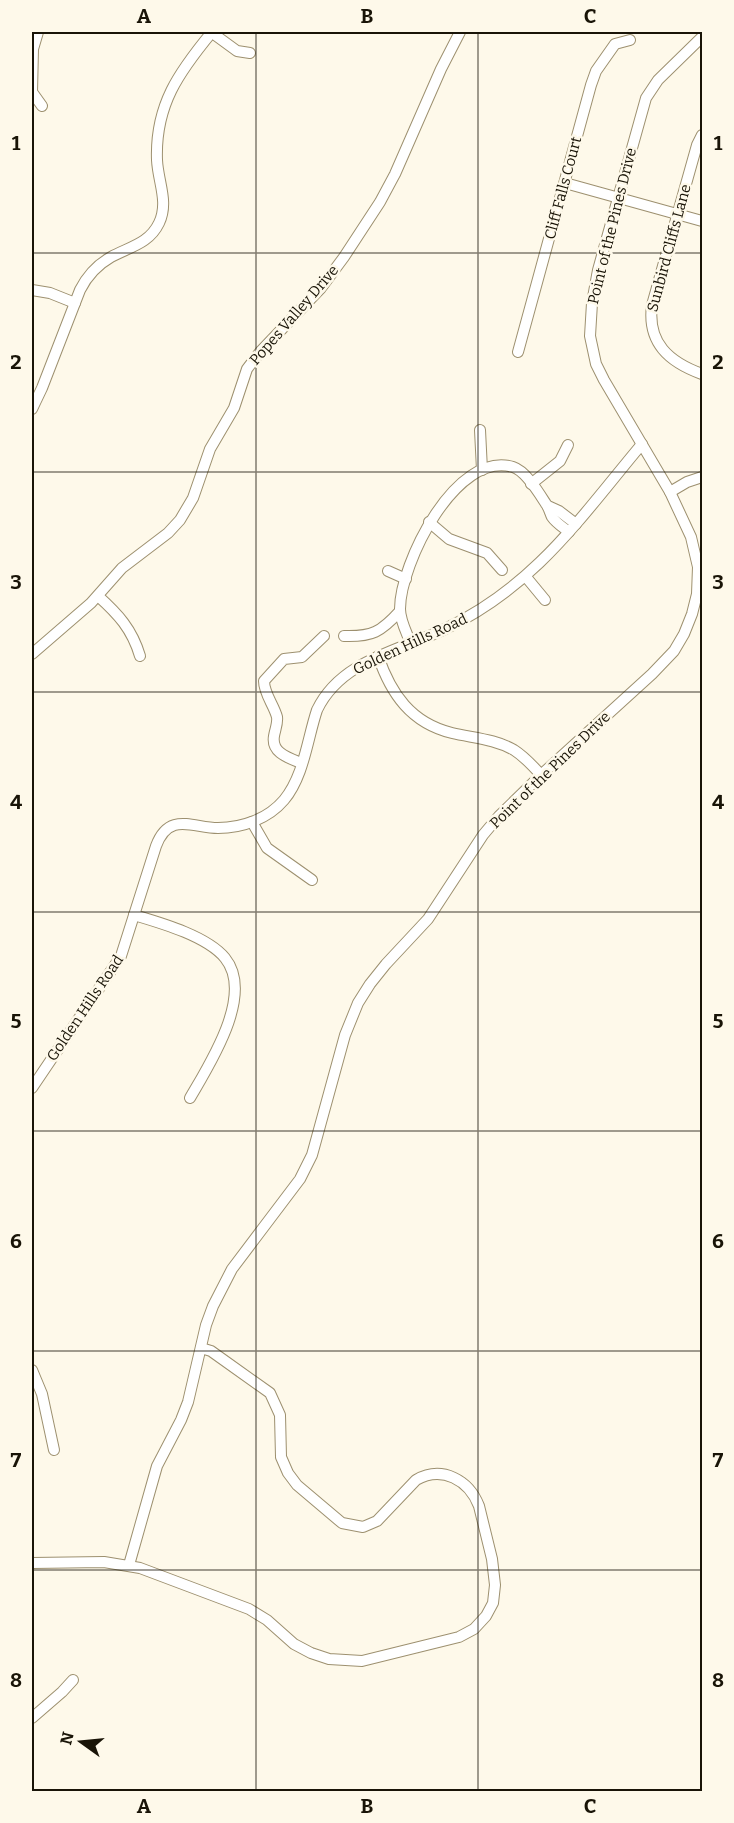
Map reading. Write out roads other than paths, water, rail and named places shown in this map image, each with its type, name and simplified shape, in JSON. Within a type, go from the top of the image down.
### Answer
[{"type":"street","points":[[38,32],[33,50],[32,92],[42,106]]},
{"type":"street","points":[[32,409],[84,283],[94,270],[114,255],[142,243],[152,234],[160,221],[164,199],[157,152],[162,115],[175,81],[211,32],[237,51],[250,53]]},
{"type":"street","name":"Popes Valley Drive","points":[[32,654],[98,596],[122,568],[175,527],[185,513],[193,498],[210,449],[234,408],[247,369],[260,352],[316,293],[344,257],[380,202],[460,32]]},
{"type":"street","name":"Point of the Pines Drive","points":[[129,1565],[158,1466],[188,1402],[209,1315],[226,1279],[300,1179],[312,1155],[345,1035],[358,1003],[386,964],[428,919],[483,835],[499,816],[674,651],[692,614],[700,567],[691,537],[670,492],[604,380],[594,357],[590,336],[594,289],[642,109],[651,89],[702,37]]},
{"type":"street","name":"Cliff Falls Court","points":[[518,352],[596,71],[615,44],[630,40]]},
{"type":"street","name":"Sunbird Cliffs Lane","points":[[702,135],[697,145],[650,318],[653,332],[666,354],[688,369],[702,374]]},
{"type":"street","points":[[565,183],[702,220]]},
{"type":"street","points":[[32,290],[50,293],[75,303]]},
{"type":"street","points":[[480,430],[482,470]]},
{"type":"street","name":"Golden Hills Road","points":[[32,1088],[117,964],[125,947],[158,840],[166,829],[185,823],[220,828],[252,822],[271,812],[283,800],[297,777],[322,700],[344,676],[378,656],[411,644],[477,612],[525,577],[573,528],[642,444]]},
{"type":"street","points":[[531,484],[560,460],[568,445]]},
{"type":"street","points":[[411,644],[400,611],[406,579],[415,551],[429,522],[450,495],[465,482],[482,470],[512,467],[519,470],[548,506],[559,511],[573,528]]},
{"type":"street","points":[[670,492],[687,482],[702,477]]},
{"type":"street","points":[[429,522],[449,539],[487,553],[502,570]]},
{"type":"street","points":[[388,571],[406,579]]},
{"type":"street","points":[[525,577],[545,600]]},
{"type":"street","points":[[98,596],[124,621],[136,642],[140,656]]},
{"type":"street","points":[[344,636],[373,634],[386,626],[400,611]]},
{"type":"street","points":[[301,763],[284,757],[274,746],[276,717],[265,690],[264,681],[284,659],[302,657],[324,636]]},
{"type":"street","points":[[378,656],[390,685],[411,713],[440,729],[506,746],[524,756],[541,775]]},
{"type":"street","points":[[252,822],[267,848],[312,880]]},
{"type":"street","points":[[134,915],[165,924],[205,943],[220,953],[233,972],[236,993],[221,1043],[210,1067],[190,1098]]},
{"type":"street","points":[[32,1563],[104,1562],[129,1565],[150,1571],[249,1609],[267,1620],[302,1648],[329,1659],[372,1660],[451,1640],[474,1629],[489,1610],[495,1594],[492,1559],[479,1506],[466,1485],[446,1474],[423,1476],[410,1486],[377,1521],[363,1527],[342,1523],[297,1485],[288,1473],[281,1457],[280,1415],[270,1393],[211,1351],[201,1348]]},
{"type":"street","points":[[32,1370],[42,1394],[54,1449]]},
{"type":"street","points":[[32,1718],[73,1680]]}]
